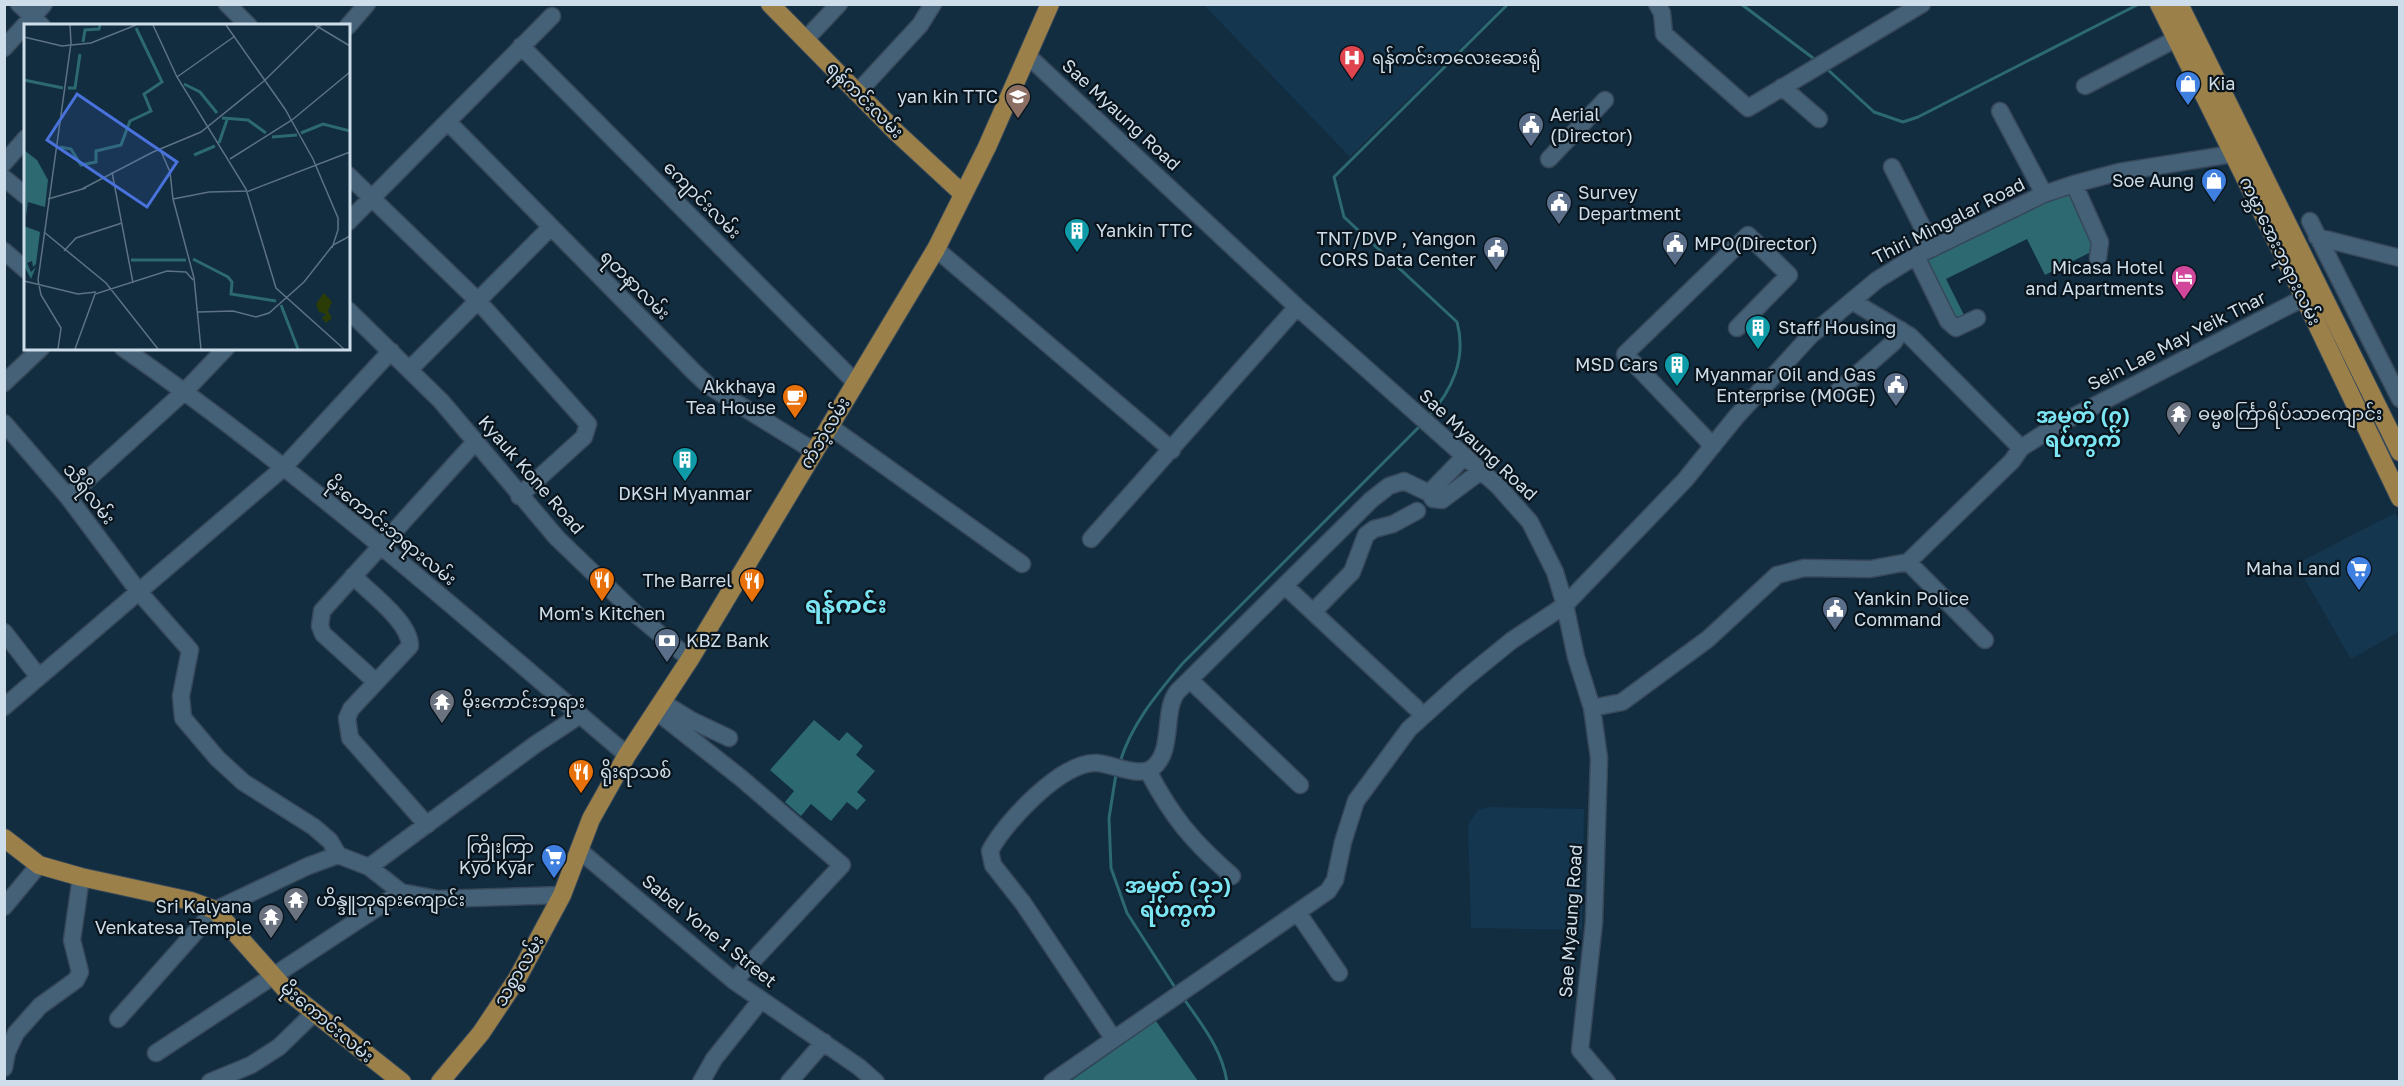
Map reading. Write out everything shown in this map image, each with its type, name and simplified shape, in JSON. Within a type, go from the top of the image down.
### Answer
[{"type":"main road","name":"ရန်ကင်းလမ်း","points":[[770,4],[963,194]]},
{"type":"main road","name":"ကံဘဲ့လမ်း","points":[[579,850],[591,819],[627,755],[690,659],[936,249],[1050,4]]},
{"type":"main road","name":"ကမ္ဘာအေးဘုရားလမ်း","points":[[2159,4],[2233,155],[2400,452]]},
{"type":"main road","name":"ကမ္ဘာအေးဘုရားလမ်း","points":[[2179,4],[2252,151],[2400,498]]},
{"type":"main road","name":"မိုးကောင်းလမ်း","points":[[6,841],[39,865],[81,877],[191,901],[215,910],[273,976],[313,1014],[402,1082]]},
{"type":"main road","name":"သစ္စာလမ်း","points":[[440,1082],[481,1033],[518,979],[562,895],[579,850]]},
{"type":"street","points":[[19,4],[40,16]]},
{"type":"street","points":[[226,4],[247,24]]},
{"type":"street","points":[[350,24],[367,4]]},
{"type":"street","points":[[805,40],[839,4]]},
{"type":"street","points":[[858,93],[920,25],[933,4]]},
{"type":"street","points":[[1657,4],[1662,13],[1664,34],[1748,108],[1922,4]]},
{"type":"street","points":[[350,220],[552,16]]},
{"type":"street","points":[[4,48],[24,30]]},
{"type":"street","points":[[2085,86],[2176,39]]},
{"type":"street","name":"ကျောင်းလမ်း","points":[[521,46],[855,382]]},
{"type":"street","name":"Sae Myaung Road","points":[[1028,55],[1297,307],[1465,456],[1530,522],[1555,572],[1565,605],[1576,657],[1592,708],[1599,758],[1594,922],[1580,1050],[1607,1082]]},
{"type":"street","points":[[1782,87],[1819,119]]},
{"type":"street","points":[[1549,159],[1605,100]]},
{"type":"street","points":[[2000,111],[2044,194]]},
{"type":"street","name":"ရတနာလမ်း","points":[[448,122],[550,228],[709,386],[814,451]]},
{"type":"street","points":[[4,163],[24,140]]},
{"type":"street","name":"Thiri Mingalar Road","points":[[1052,1082],[1328,891],[1356,801],[1408,729],[1470,674],[1536,623],[1565,605],[1685,480],[1810,336],[1877,280],[1916,256],[2044,194],[2119,172],[2252,151]]},
{"type":"street","points":[[1892,167],[1933,248]]},
{"type":"street","points":[[350,177],[478,302],[588,424],[584,437],[519,496]]},
{"type":"street","points":[[4,178],[24,194]]},
{"type":"street","points":[[2074,184],[2100,242],[2098,258]]},
{"type":"street","points":[[410,369],[550,228]]},
{"type":"street","points":[[2400,258],[2313,229],[2400,399]]},
{"type":"street","points":[[1713,446],[1625,354],[1748,235],[1790,274],[1737,328]]},
{"type":"street","points":[[936,249],[1172,450]]},
{"type":"street","points":[[4,251],[24,268]]},
{"type":"street","points":[[1916,256],[1948,321],[1956,328],[1977,318]]},
{"type":"street","name":"Sein Lae May Yeik Thar","points":[[1908,561],[2012,461],[2021,448],[2059,424],[2312,293]]},
{"type":"street","points":[[1852,301],[1901,330],[2021,448]]},
{"type":"street","points":[[1091,539],[1297,307]]},
{"type":"street","name":"Kyauk Kone Road","points":[[350,312],[410,369],[476,441],[519,496],[556,538],[690,659]]},
{"type":"street","points":[[1839,390],[1894,342],[1901,330]]},
{"type":"street","points":[[4,383],[39,350]]},
{"type":"street","name":"မိုးကောင်းဘုရားလမ်း","points":[[126,350],[185,391],[381,546],[627,755]]},
{"type":"street","points":[[68,496],[185,391],[224,350]]},
{"type":"street","points":[[4,707],[282,469],[391,351]]},
{"type":"street","name":"သီရိလမ်း","points":[[4,423],[68,496],[139,592],[190,650],[180,708],[183,718],[193,732],[243,782],[314,827],[330,841],[338,855]]},
{"type":"street","points":[[830,426],[1022,564]]},
{"type":"street","points":[[376,682],[323,634],[320,627],[322,611],[476,441]]},
{"type":"street","points":[[1429,493],[1465,456]]},
{"type":"street","points":[[1113,1038],[1023,903],[993,865],[990,851],[998,834],[1015,815],[1075,768],[1094,762],[1132,771],[1148,771],[1159,760],[1165,742],[1172,699],[1389,486],[1404,481],[1429,493],[1433,499],[1442,500],[1481,471]]},
{"type":"street","points":[[1313,612],[1352,572],[1366,535],[1374,528],[1393,525],[1417,511]]},
{"type":"street","points":[[1592,708],[1622,702],[1708,639],[1777,575],[1804,568],[1869,569],[1908,561],[1985,639]]},
{"type":"street","points":[[353,576],[404,626],[410,638],[410,646],[351,709],[347,718],[350,738],[427,825]]},
{"type":"street","points":[[1285,586],[1416,708]]},
{"type":"street","points":[[4,632],[38,676]]},
{"type":"street","points":[[1190,680],[1300,785]]},
{"type":"street","points":[[659,707],[729,738]]},
{"type":"street","points":[[659,707],[842,865],[734,981]]},
{"type":"street","points":[[369,867],[580,715]]},
{"type":"street","points":[[1148,771],[1175,819],[1200,848],[1232,876]]},
{"type":"street","name":"Sabel Yone 1 Street","points":[[579,850],[734,981],[824,1042],[876,1082]]},
{"type":"street","points":[[118,1019],[215,910],[308,866],[338,855],[369,867],[401,892],[438,899],[562,895]]},
{"type":"street","points":[[4,907],[39,865]]},
{"type":"street","points":[[4,1068],[7,1052],[16,1033],[40,1006],[76,980],[80,972],[72,940],[81,877]]},
{"type":"street","points":[[156,1053],[401,892]]},
{"type":"street","points":[[1298,913],[1339,973]]},
{"type":"street","points":[[701,1082],[714,1059],[761,1000]]},
{"type":"street","points":[[210,1082],[251,1065],[279,1047],[313,1014]]},
{"type":"street","points":[[789,1082],[824,1042]]},
{"type":"shaded area","name":"ရန်ကင်းကလေးဆေးရုံ","points":[[1204,5],[1504,5],[1350,157]]},
{"type":"shaded area","points":[[2068,191],[2097,249],[2045,275],[2027,239],[1946,279],[1965,317],[1955,322],[1925,262]]},
{"type":"shaded area","points":[[2395,513],[2400,522],[2399,632],[2351,659],[2296,564]]},
{"type":"shaded area","points":[[814,720],[839,741],[847,732],[863,746],[856,755],[875,771],[857,792],[866,800],[857,810],[847,802],[831,821],[811,804],[801,816],[785,802],[794,791],[770,770]]},
{"type":"shaded area","points":[[1490,807],[1584,809],[1582,930],[1471,928],[1468,825],[1478,810]]},
{"type":"shaded area","points":[[1156,1021],[1198,1081],[1072,1080]]},
{"type":"waterway","points":[[1428,417],[1444,396],[1459,361],[1460,335],[1457,322],[1344,217],[1334,177],[1508,4]]},
{"type":"waterway","points":[[1741,4],[1817,61]]},
{"type":"waterway","points":[[1827,69],[1874,112],[1903,122],[1918,117],[2139,4]]},
{"type":"waterway","points":[[1120,762],[1138,722],[1182,664],[1421,425]]},
{"type":"waterway","points":[[1116,774],[1109,818],[1111,868],[1127,913],[1176,989]]},
{"type":"waterway","points":[[1184,999],[1216,1048],[1227,1082]]},
{"type":"place","name":"ရန်ကင်းကလေးဆေးရုံ","points":[[1352,81]]},
{"type":"place","name":"Kia","points":[[2188,107]]},
{"type":"place","name":"yan kin TTC","points":[[1018,120]]},
{"type":"place","name":"Aerial (Director)","points":[[1531,148]]},
{"type":"place","name":"Soe Aung","points":[[2214,204]]},
{"type":"place","name":"Survey Department","points":[[1559,226]]},
{"type":"place","name":"Yankin TTC","points":[[1077,254]]},
{"type":"place","name":"MPO(Director)","points":[[1675,267]]},
{"type":"place","name":"TNT/DVP , Yangon CORS Data Center","points":[[1496,272]]},
{"type":"place","name":"Micasa Hotel and Apartments","points":[[2184,301]]},
{"type":"place","name":"Staff Housing","points":[[1758,351]]},
{"type":"place","name":"MSD Cars","points":[[1677,388]]},
{"type":"place","name":"Myanmar Oil and Gas Enterprise (MOGE)","points":[[1896,408]]},
{"type":"place","name":"Akkhaya Tea House","points":[[795,420]]},
{"type":"place","name":"ဓမ္မစင်္ကြာရိပ်သာကျောင်း","points":[[2179,437]]},
{"type":"place","name":"DKSH Myanmar","points":[[685,483]]},
{"type":"place","name":"Maha Land","points":[[2359,592]]},
{"type":"place","name":"Mom's Kitchen","points":[[602,603]]},
{"type":"place","name":"The Barrel","points":[[752,604]]},
{"type":"place","name":"Yankin Police Command","points":[[1835,632]]},
{"type":"place","name":"KBZ Bank","points":[[667,664]]},
{"type":"place","name":"မိုးကောင်းဘုရား","points":[[442,725]]},
{"type":"place","name":"ရိုးရာသစ်","points":[[581,795]]},
{"type":"place","name":"ကြိုးကြာ Kyo Kyar","points":[[554,880]]},
{"type":"place","name":"ဟိန္ဒူဘုရားကျောင်း","points":[[296,923]]},
{"type":"place","name":"Sri Kalyana Venkatesa Temple","points":[[271,940]]},
{"type":"district","name":"အမှတ် (၇) ရပ်ကွက်","points":[[2083,428]]},
{"type":"district","name":"ရန်ကင်း","points":[[846,605]]},
{"type":"district","name":"အမှတ် (၁၁) ရပ်ကွက်","points":[[1178,898]]}]
